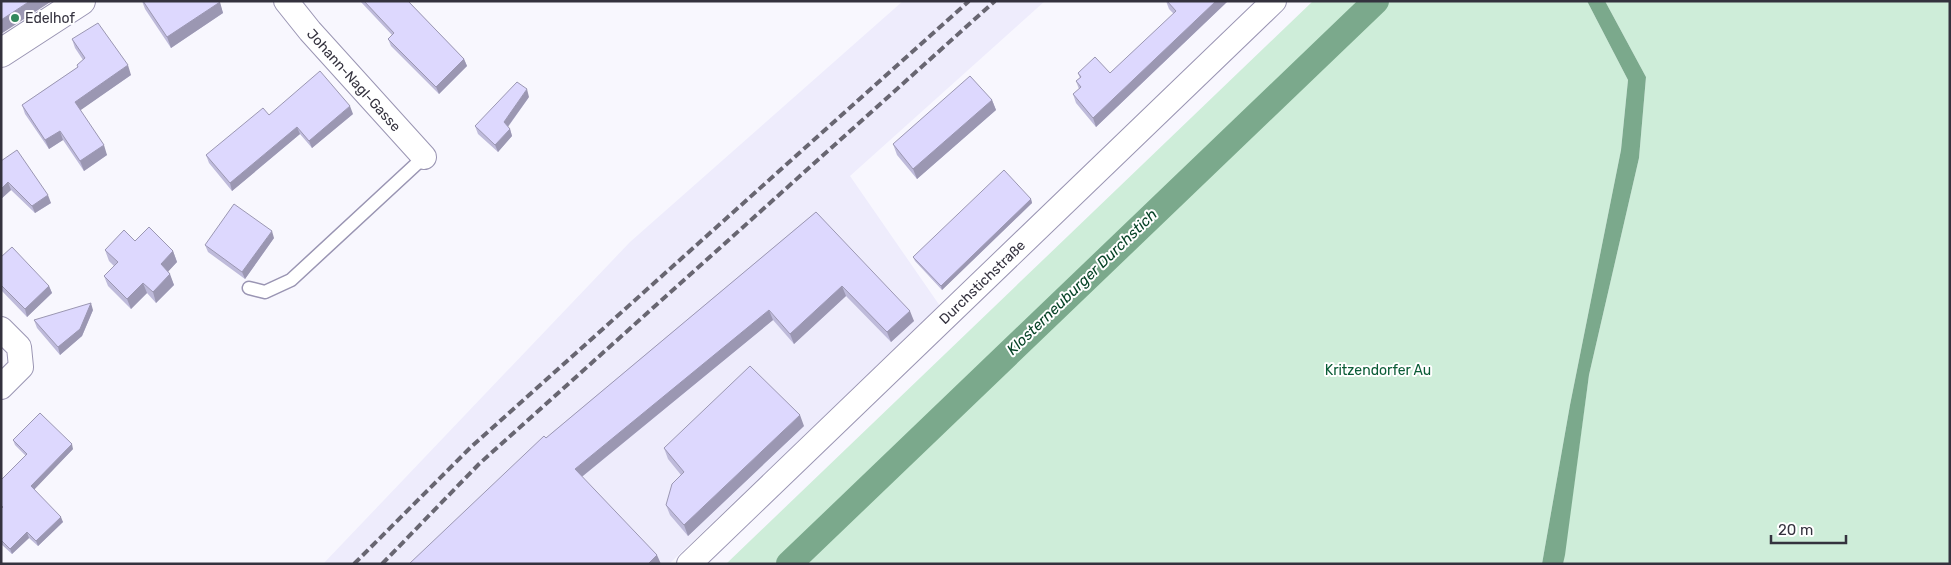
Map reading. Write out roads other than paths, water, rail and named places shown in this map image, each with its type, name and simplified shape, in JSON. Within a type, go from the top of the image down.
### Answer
[{"type":"main road","points":[[1,53],[81,1]]},
{"type":"street","name":"Johann-Nagl-Gasse","points":[[286,1],[310,31],[424,157]]},
{"type":"street","name":"Durchstichstraße","points":[[689,564],[1274,1]]},
{"type":"street","points":[[1,329],[19,347],[20,367],[1,387]]},
{"type":"lane","points":[[249,288],[265,292],[291,280],[424,157]]},
{"type":"waterway","name":"Klosterneuburger Durchstich","points":[[789,564],[1376,1]]},
{"type":"railway","points":[[354,564],[471,447],[969,1]]},
{"type":"railway","points":[[382,564],[479,464],[995,1]]},
{"type":"place","name":"Edelhof","points":[[15,18]]},
{"type":"park label","name":"Kritzendorfer Au","points":[[1378,370]]}]
